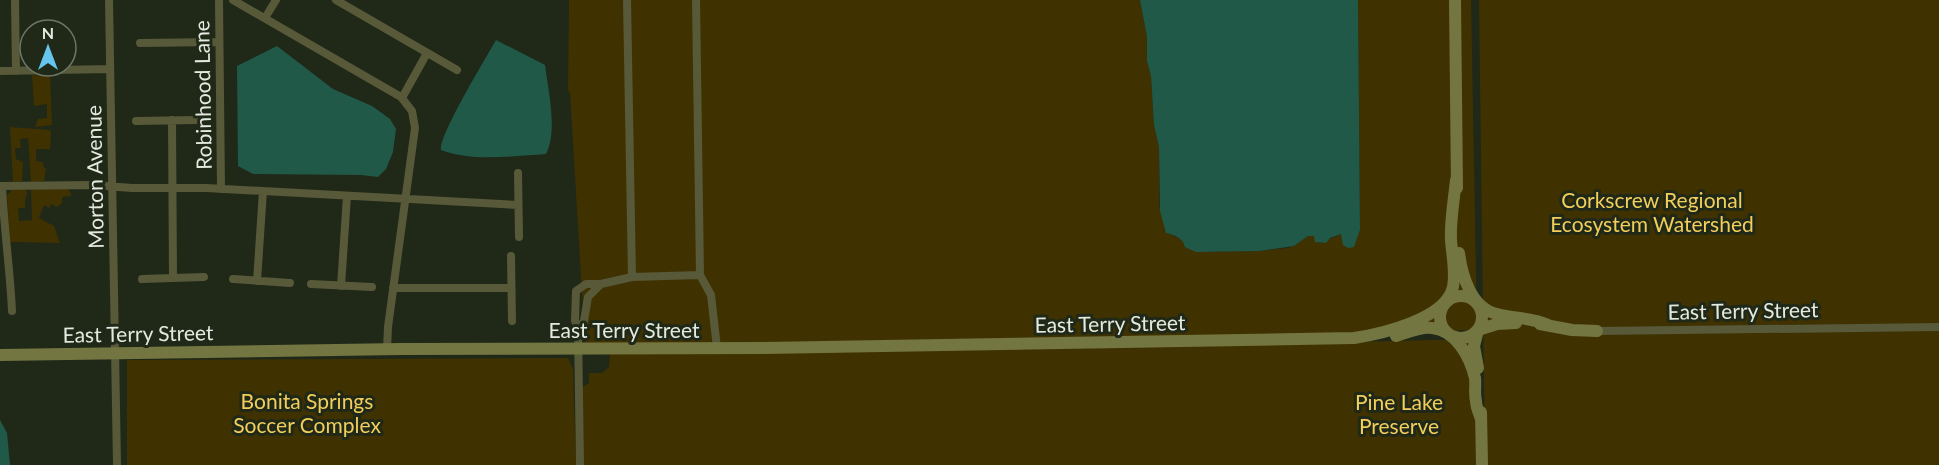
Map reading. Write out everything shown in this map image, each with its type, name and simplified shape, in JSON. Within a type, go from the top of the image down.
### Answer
[{"type":"street","points":[[15,0],[16,71]]},
{"type":"street","name":"Morton Avenue","points":[[109,0],[117,465]]},
{"type":"street","name":"Robinhood Lane","points":[[219,0],[221,189]]},
{"type":"street","points":[[233,0],[402,98],[412,111],[415,128],[387,349]]},
{"type":"street","points":[[265,18],[276,0]]},
{"type":"street","points":[[336,0],[458,70]]},
{"type":"street","points":[[627,0],[632,277]]},
{"type":"street","points":[[696,0],[700,276],[711,295],[717,348]]},
{"type":"street","points":[[1455,0],[1456,180],[1461,267],[1468,289],[1479,305],[1482,318],[1474,346],[1479,376],[1482,465]]},
{"type":"street","points":[[140,42],[218,42]]},
{"type":"street","points":[[402,98],[427,53]]},
{"type":"street","points":[[0,71],[110,69]]},
{"type":"street","points":[[172,120],[173,278]]},
{"type":"street","points":[[136,121],[196,120]]},
{"type":"street","points":[[518,173],[519,237]]},
{"type":"street","points":[[1456,180],[1451,225],[1453,288],[1441,310],[1440,319],[1443,328],[1459,343],[1471,363],[1476,401],[1481,415]]},
{"type":"street","points":[[12,310],[11,272],[5,240],[1,186],[112,185],[132,188],[221,189],[518,205]]},
{"type":"street","points":[[257,281],[262,191]]},
{"type":"street","points":[[341,286],[347,196]]},
{"type":"street","points":[[511,256],[512,321]]},
{"type":"street","points":[[580,465],[576,291],[584,285],[601,284],[632,277],[700,276]]},
{"type":"street","points":[[142,279],[204,277]]},
{"type":"street","points":[[233,279],[290,283]]},
{"type":"street","points":[[311,284],[372,287]]},
{"type":"street","points":[[578,328],[584,321],[588,297],[601,284]]},
{"type":"street","points":[[584,285],[593,293]]},
{"type":"street","points":[[393,288],[511,288]]},
{"type":"street","points":[[1445,303],[1452,297],[1461,295],[1473,299],[1479,305]]},
{"type":"street","name":"East Terry Street","points":[[0,355],[387,349],[717,348],[1354,338],[1372,335],[1420,319],[1445,303]]},
{"type":"street","name":"East Terry Street","points":[[1479,305],[1494,314],[1538,320],[1548,325]]},
{"type":"street","name":"East Terry Street","points":[[1478,330],[1505,323],[1597,331],[1939,327]]},
{"type":"street","name":"East Terry Street","points":[[1249,340],[1324,345],[1358,344],[1427,328],[1434,328],[1449,334]]},
{"type":"street","points":[[1449,334],[1457,338],[1467,337],[1478,330]]},
{"type":"green space","points":[[569,0],[1140,0],[1147,37],[1147,61],[1151,76],[1154,125],[1159,147],[1159,205],[1166,232],[1207,252],[1288,248],[1308,236],[1314,236],[1317,242],[1321,243],[1341,234],[1343,239],[1354,247],[1360,230],[1358,0],[1471,0],[1477,330],[1112,339],[585,344],[570,92],[568,91]]},
{"type":"green space","name":"Corkscrew Regional Ecosystem Watershed","points":[[1479,0],[1939,0],[1939,465],[1485,465]]},
{"type":"green space","points":[[32,78],[50,78],[52,125],[35,127],[38,119],[47,118],[47,104],[34,106]]},
{"type":"green space","points":[[10,127],[50,130],[50,149],[36,149],[36,161],[43,162],[46,168],[44,181],[31,182],[28,138],[20,139],[21,148],[15,148],[16,159],[23,162],[22,181],[13,182]]},
{"type":"green space","points":[[68,188],[71,196],[62,197],[62,203],[57,207],[51,204],[49,208],[44,205],[39,218],[54,226],[60,243],[10,242],[7,195],[12,190],[26,189],[25,208],[18,208],[19,221],[32,220],[31,189]]},
{"type":"green space","name":"Pine Lake Preserve","points":[[1477,339],[1478,465],[582,465],[581,388],[589,383],[589,373],[602,373],[609,367],[610,353],[1131,347]]},
{"type":"green space","name":"Bonita Springs Soccer Complex","points":[[568,358],[573,369],[576,465],[127,465],[127,360]]},
{"type":"shaded area","points":[[1140,0],[1358,0],[1360,230],[1354,247],[1348,248],[1343,245],[1341,234],[1330,238],[1326,243],[1315,242],[1314,236],[1308,236],[1294,246],[1259,251],[1196,252],[1185,247],[1178,237],[1166,233],[1160,211],[1159,147],[1154,125],[1151,76],[1147,61],[1147,37]]},
{"type":"shaded area","points":[[496,40],[545,65],[552,122],[550,145],[546,154],[480,157],[453,154],[441,150],[442,142],[455,113]]},
{"type":"shaded area","points":[[277,46],[333,89],[372,106],[390,119],[396,129],[393,152],[386,169],[378,177],[253,174],[238,166],[237,66]]},
{"type":"shaded area","points":[[0,420],[7,433],[10,465],[0,465]]}]
